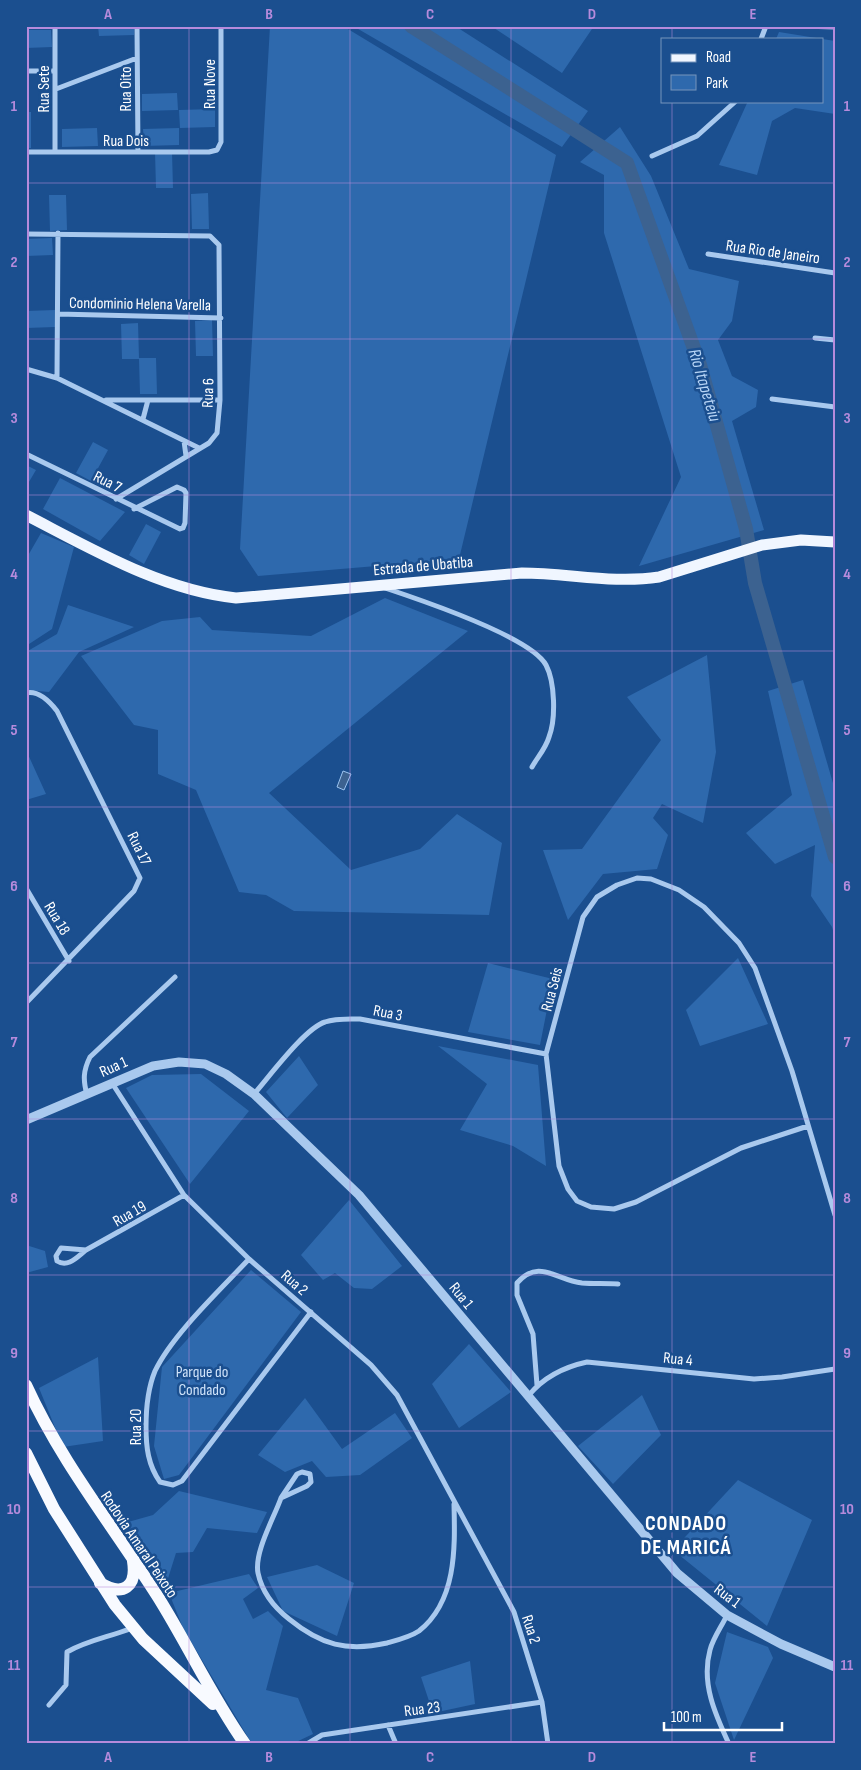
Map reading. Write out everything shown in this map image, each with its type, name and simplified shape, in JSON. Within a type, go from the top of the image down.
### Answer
[{"type":"highway","name":"Rodovia Amaral Peixoto","points":[[26,1385],[66,1461],[177,1629],[228,1720],[245,1744]]},
{"type":"highway","name":"Rodovia Amaral Peixoto","points":[[27,1457],[54,1510],[100,1583],[133,1628],[228,1720]]},
{"type":"highway","points":[[100,1583],[117,1590],[127,1588],[133,1580],[133,1560]]},
{"type":"main road","name":"Estrada de Ubatiba","points":[[26,515],[144,573],[208,595],[252,598],[522,573],[558,574],[616,580],[643,579],[659,577],[762,545],[801,540],[835,542]]},
{"type":"street","name":"Rua Sete","points":[[55,26],[55,152]]},
{"type":"street","name":"Rua Oito","points":[[137,26],[138,152]]},
{"type":"street","name":"Rua Nove","points":[[221,26],[221,142]]},
{"type":"street","points":[[761,38],[766,26]]},
{"type":"street","points":[[802,26],[835,27]]},
{"type":"street","points":[[56,89],[137,58]]},
{"type":"street","points":[[26,71],[55,71]]},
{"type":"street","points":[[652,156],[697,136],[736,102]]},
{"type":"street","name":"Rua Dois","points":[[26,152],[208,152],[217,150],[221,142]]},
{"type":"street","points":[[26,234],[58,233]]},
{"type":"street","name":"Rua 6","points":[[58,233],[210,236],[218,242],[220,248],[220,400],[217,433],[209,443],[116,499]]},
{"type":"street","name":"Condominio Helena Varella","points":[[57,378],[58,233]]},
{"type":"street","name":"Rua Rio de Janeiro","points":[[708,254],[835,273]]},
{"type":"street","name":"Condominio Helena Varella","points":[[58,314],[221,318]]},
{"type":"street","points":[[814,338],[835,340]]},
{"type":"street","points":[[26,369],[57,378],[199,448]]},
{"type":"street","points":[[772,399],[835,407]]},
{"type":"street","points":[[104,400],[220,400]]},
{"type":"street","points":[[143,419],[148,400]]},
{"type":"street","points":[[184,441],[186,456]]},
{"type":"street","name":"Rua 7","points":[[26,454],[134,508],[180,529],[183,528],[185,523],[187,497],[184,490],[180,488],[134,508]]},
{"type":"street","points":[[377,585],[476,623],[526,648],[539,657],[546,666],[550,678],[554,713],[549,739],[532,767]]},
{"type":"street","name":"Rua 17","points":[[26,693],[30,692],[43,697],[57,711],[140,874],[140,883],[134,891],[69,961],[26,1003]]},
{"type":"street","name":"Rua Seis","points":[[808,1126],[741,1148],[636,1202],[614,1210],[591,1207],[577,1201],[568,1190],[559,1166],[546,1054],[583,917],[597,898],[616,885],[637,878],[651,879],[679,890],[704,908],[739,943],[755,968],[792,1072],[835,1215]]},
{"type":"street","name":"Rua 18","points":[[26,888],[69,961]]},
{"type":"street","points":[[87,1095],[84,1082],[84,1068],[90,1057],[175,976]]},
{"type":"street","name":"Rua 3","points":[[254,1094],[308,1031],[324,1022],[341,1019],[360,1019],[546,1054]]},
{"type":"street","name":"Rua 1","points":[[26,1120],[153,1066],[188,1063],[205,1064],[226,1074],[254,1094],[359,1195],[677,1573],[728,1615],[781,1644],[835,1667]]},
{"type":"street","name":"Rua 2","points":[[112,1083],[184,1195],[249,1259],[371,1364],[397,1396],[514,1612],[542,1702],[548,1744]]},
{"type":"street","name":"Rua 19","points":[[86,1250],[60,1248],[56,1256],[57,1262],[68,1264],[86,1250],[184,1195]]},
{"type":"street","name":"Rua 20","points":[[249,1259],[168,1349],[155,1371],[148,1397],[146,1448],[153,1473],[160,1482],[173,1485],[182,1481],[310,1312]]},
{"type":"street","points":[[537,1385],[533,1334],[516,1295],[516,1283],[523,1276],[538,1271],[582,1283],[618,1284]]},
{"type":"street","name":"Rua 4","points":[[528,1395],[537,1385],[566,1367],[587,1362],[754,1379],[835,1369]]},
{"type":"street","name":"Rua 2","points":[[281,1498],[307,1486],[311,1482],[310,1474],[302,1472],[297,1474],[281,1498],[260,1553],[258,1572],[264,1590],[278,1611],[309,1635],[328,1643],[348,1646],[374,1646],[401,1639],[419,1631],[436,1611],[452,1575],[455,1546],[454,1504]]},
{"type":"street","points":[[728,1615],[711,1648],[708,1683],[714,1712],[728,1744]]},
{"type":"street","points":[[49,1705],[68,1682],[67,1652],[82,1643],[113,1636],[133,1628]]},
{"type":"street","name":"Rua 23","points":[[307,1744],[322,1735],[542,1702]]},
{"type":"street","points":[[388,1725],[396,1744]]},
{"type":"green space","points":[[98,26],[134,26],[134,35],[99,36]]},
{"type":"green space","points":[[270,26],[343,26],[556,155],[459,559],[258,576],[240,549]]},
{"type":"green space","points":[[353,26],[455,26],[588,111],[562,147]]},
{"type":"green space","points":[[491,26],[594,26],[562,73]]},
{"type":"green space","points":[[26,30],[51,30],[52,47],[26,48]]},
{"type":"green space","points":[[779,32],[816,38],[776,38]]},
{"type":"green space","points":[[824,39],[835,41],[835,114],[795,108],[772,121],[757,175],[719,165],[748,102],[824,102]]},
{"type":"green space","points":[[177,93],[178,110],[142,111],[142,94]]},
{"type":"green space","points":[[215,109],[215,127],[180,128],[179,110]]},
{"type":"green space","points":[[26,112],[31,112],[31,148],[26,148]]},
{"type":"green space","points":[[620,127],[651,176],[689,269],[739,281],[732,321],[718,340],[732,376],[758,390],[756,407],[732,421],[764,530],[639,566],[681,477],[604,233],[604,175],[580,162]]},
{"type":"green space","points":[[97,128],[98,146],[62,147],[62,129]]},
{"type":"green space","points":[[179,128],[179,145],[144,146],[143,129]]},
{"type":"green space","points":[[155,152],[172,152],[173,188],[156,188]]},
{"type":"green space","points":[[208,193],[209,229],[192,229],[191,194]]},
{"type":"green space","points":[[49,195],[66,195],[67,230],[50,231]]},
{"type":"green space","points":[[52,238],[53,255],[26,256],[26,239]]},
{"type":"green space","points":[[55,310],[55,327],[26,328],[26,311]]},
{"type":"green space","points":[[212,320],[213,356],[196,356],[195,321]]},
{"type":"green space","points":[[138,323],[139,358],[156,358],[157,394],[140,394],[139,359],[122,359],[121,324]]},
{"type":"green space","points":[[93,442],[108,450],[91,481],[76,473]]},
{"type":"green space","points":[[26,465],[36,470],[26,487]]},
{"type":"green space","points":[[60,478],[125,512],[100,541],[43,509]]},
{"type":"green space","points":[[146,524],[161,532],[144,564],[129,555]]},
{"type":"green space","points":[[41,533],[74,547],[52,629],[26,646],[26,559]]},
{"type":"green space","points":[[385,598],[468,631],[269,793],[351,870],[420,849],[457,814],[502,843],[489,915],[294,911],[266,895],[239,892],[196,790],[158,774],[158,730],[134,725],[81,656],[162,621],[200,617],[212,630],[311,636]]},
{"type":"green space","points":[[68,605],[134,627],[79,652],[49,692],[26,690],[26,652],[57,634]]},
{"type":"green space","points":[[707,655],[716,752],[703,823],[662,804],[653,818],[668,835],[657,869],[603,874],[568,920],[543,850],[582,849],[661,740],[627,697]]},
{"type":"green space","points":[[803,680],[835,790],[835,937],[832,927],[811,896],[815,845],[775,864],[746,833],[792,795],[768,691]]},
{"type":"green space","points":[[26,750],[46,794],[26,800]]},
{"type":"green space","points":[[738,958],[768,1024],[700,1046],[686,1010]]},
{"type":"green space","points":[[488,963],[553,979],[540,1045],[468,1032]]},
{"type":"green space","points":[[438,1046],[538,1065],[546,1166],[513,1146],[460,1130],[487,1084]]},
{"type":"green space","points":[[299,1056],[318,1085],[287,1118],[266,1092]]},
{"type":"green space","points":[[201,1074],[249,1111],[190,1184],[126,1088],[152,1075]]},
{"type":"green space","points":[[349,1200],[402,1266],[372,1289],[354,1288],[335,1273],[323,1280],[301,1255]]},
{"type":"green space","points":[[26,1245],[45,1251],[48,1267],[26,1273]]},
{"type":"green space","name":"Parque do Condado","points":[[251,1270],[301,1312],[179,1475],[164,1479],[154,1446],[162,1367]]},
{"type":"green space","points":[[469,1344],[511,1392],[459,1428],[432,1384]]},
{"type":"green space","points":[[98,1357],[103,1441],[63,1447],[39,1388]]},
{"type":"green space","points":[[642,1395],[661,1435],[613,1484],[578,1446]]},
{"type":"green space","points":[[305,1398],[342,1449],[395,1413],[412,1438],[360,1475],[326,1477],[312,1461],[285,1472],[258,1455]]},
{"type":"green space","points":[[738,1480],[812,1520],[767,1626],[673,1550]]},
{"type":"green space","points":[[179,1491],[267,1512],[257,1533],[207,1528],[193,1552],[176,1553],[165,1588],[121,1524],[153,1515]]},
{"type":"green space","points":[[317,1565],[354,1583],[337,1636],[283,1611],[267,1577]]},
{"type":"green space","points":[[249,1574],[258,1588],[243,1599],[253,1619],[268,1611],[283,1626],[266,1690],[298,1698],[313,1734],[292,1744],[252,1744],[183,1628],[169,1593]]},
{"type":"green space","points":[[727,1632],[768,1647],[773,1658],[734,1740],[715,1683]]},
{"type":"green space","points":[[470,1661],[475,1704],[433,1713],[421,1677]]},
{"type":"shaded area","points":[[343,771],[351,774],[344,790],[337,787]]},
{"type":"waterway","name":"Rio Itapeteiu","points":[[411,26],[627,163],[700,365],[746,529],[755,583],[835,857]]},
{"type":"district","name":"CONDADO DE MARICÁ","points":[[686,1535]]}]
